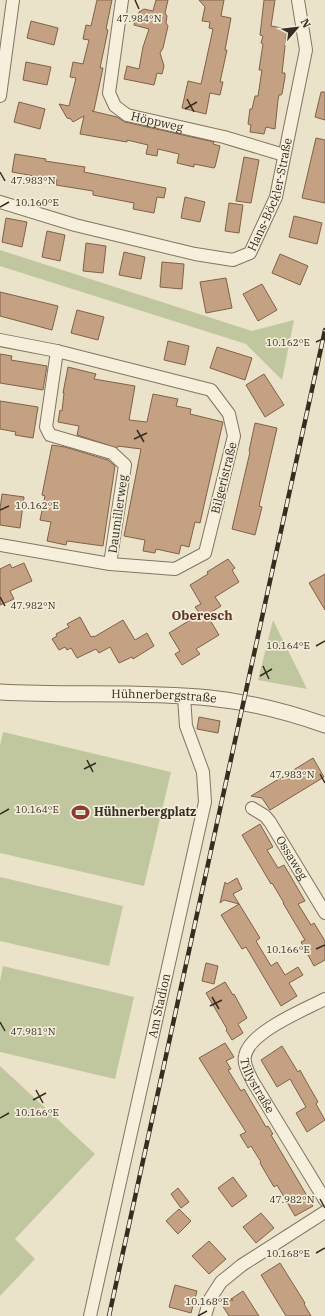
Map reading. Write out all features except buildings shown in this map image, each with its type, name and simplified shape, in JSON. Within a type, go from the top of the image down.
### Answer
[{"type":"street","points":[[0,89],[12,0]]},
{"type":"street","name":"Höppweg","points":[[122,0],[109,94],[115,106],[127,115],[224,137],[284,155]]},
{"type":"street","name":"Hans-Böckler-Straße","points":[[0,202],[74,225],[195,254],[233,260],[250,253],[276,197],[306,50],[298,0]]},
{"type":"street","name":"Bilgeristraße","points":[[0,340],[57,351],[212,390],[229,414],[234,436],[205,554],[175,569],[110,564],[0,545]]},
{"type":"street","name":"Daumillerweg","points":[[57,351],[46,427],[50,436],[112,453],[125,465],[110,564]]},
{"type":"street","name":"Hühnerbergstraße","points":[[0,692],[184,697],[226,700],[264,707],[325,725]]},
{"type":"street","name":"Am Stadion","points":[[90,1316],[205,802],[203,772],[186,726],[184,697]]},
{"type":"street","name":"Ossaweg","points":[[252,808],[265,816],[270,822],[325,912]]},
{"type":"street","name":"Tillystraße","points":[[325,999],[262,1034],[252,1042],[244,1057],[248,1071],[254,1082],[325,1200]]},
{"type":"street","points":[[205,1316],[210,1299],[221,1282],[242,1265],[325,1212]]},
{"type":"green space","points":[[0,250],[252,331],[294,320],[282,380],[246,344],[0,266]]},
{"type":"green space","points":[[273,620],[307,689],[258,680]]},
{"type":"green space","name":"Hühnerbergplatz","points":[[3,732],[171,772],[144,886],[0,853],[0,746]]},
{"type":"green space","points":[[0,877],[123,906],[109,966],[0,941]]},
{"type":"green space","points":[[3,966],[134,997],[115,1079],[0,1052],[0,981]]},
{"type":"green space","points":[[0,1066],[95,1154],[15,1239],[35,1259],[0,1296]]},
{"type":"railway","points":[[109,1316],[325,330]]},
{"type":"place","name":"Hühnerbergplatz","points":[[81,812]]},
{"type":"district","name":"Oberesch","points":[[202,615]]}]
